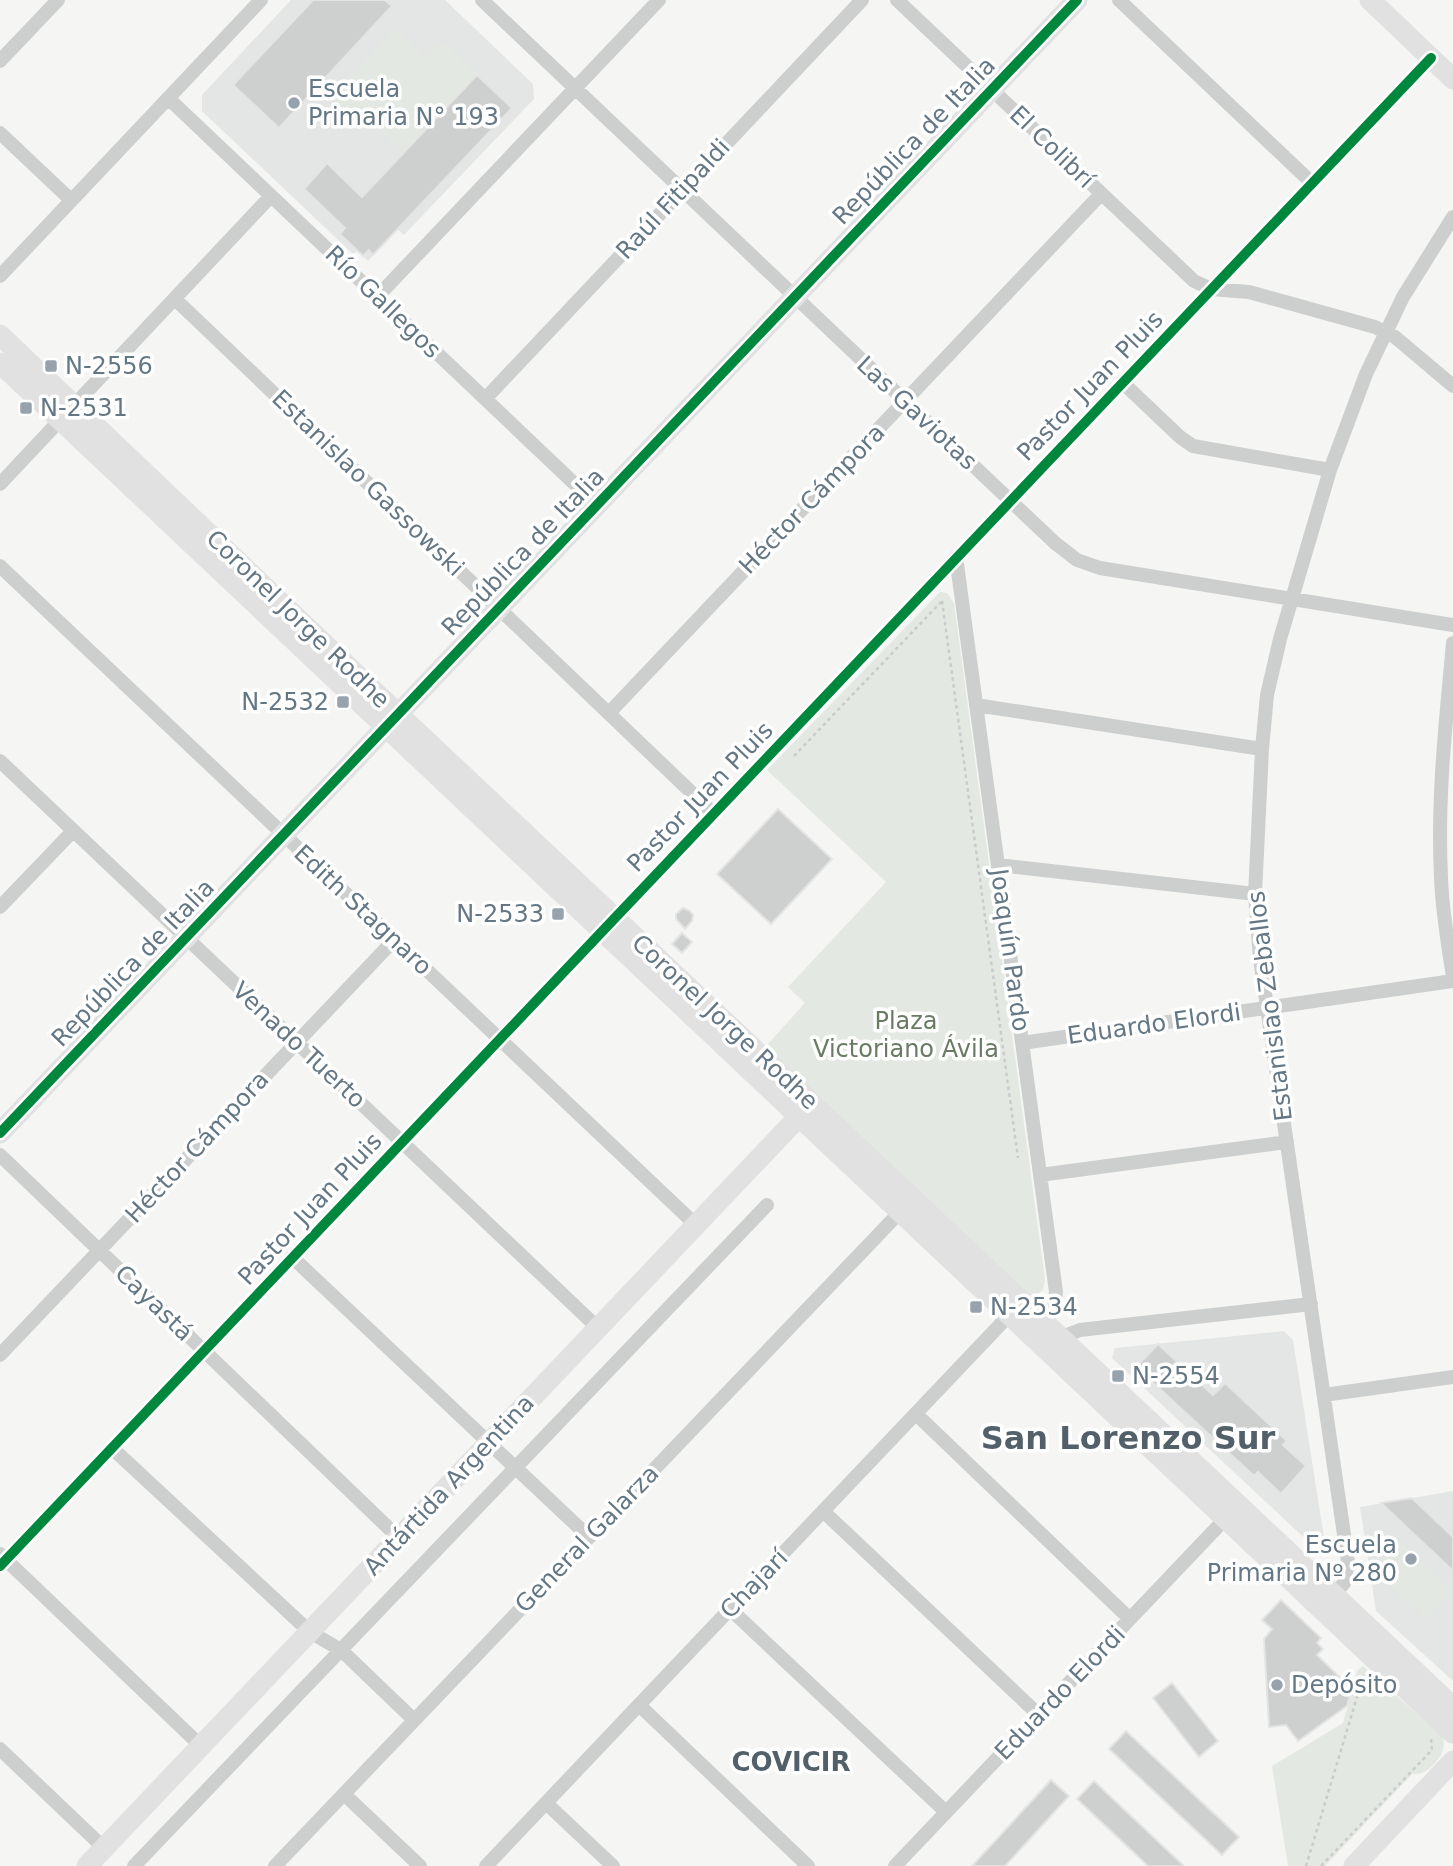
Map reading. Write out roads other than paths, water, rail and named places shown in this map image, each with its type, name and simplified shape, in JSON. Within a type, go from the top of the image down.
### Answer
[{"type":"main road","name":"República de Italia","points":[[0,1133],[1077,0]]},
{"type":"main road","points":[[1370,0],[1453,79]]},
{"type":"main road","name":"Coronel Jorge Rodhe","points":[[0,335],[67,413],[1038,1329],[1225,1519],[1453,1707]]},
{"type":"main road","name":"Coronel Jorge Rodhe","points":[[0,363],[67,413]]},
{"type":"main road","name":"Coronel Jorge Rodhe","points":[[805,1110],[900,1212],[1016,1308]]},
{"type":"main road","name":"Antártida Argentina","points":[[87,1866],[805,1110]]},
{"type":"main road","name":"Coronel Jorge Rodhe","points":[[1056,1347],[1327,1602],[1453,1733]]},
{"type":"main road","points":[[1363,1863],[1453,1761]]},
{"type":"street","points":[[0,61],[58,0]]},
{"type":"street","points":[[0,276],[261,0]]},
{"type":"street","name":"Las Gaviotas","points":[[482,0],[1066,553],[1088,565],[1453,625]]},
{"type":"street","points":[[377,297],[659,0]]},
{"type":"street","name":"Raúl Fitipaldi","points":[[485,399],[862,0]]},
{"type":"street","name":"El Colibrí","points":[[897,0],[1189,277],[1199,285],[1211,289]]},
{"type":"street","points":[[1119,0],[1312,183]]},
{"type":"street","name":"Pastor Juan Pluis","points":[[2,1560],[112,1448],[1431,58]]},
{"type":"street","name":"Río Gallegos","points":[[168,98],[597,505]]},
{"type":"street","points":[[0,133],[71,200]]},
{"type":"street","name":"Héctor Cámpora","points":[[609,713],[1101,194]]},
{"type":"street","points":[[0,484],[271,196]]},
{"type":"street","name":"Estanislao Zeballos","points":[[1327,1602],[1344,1583],[1348,1562],[1260,959],[1255,894],[1262,749],[1267,695],[1330,470],[1352,409],[1386,331],[1403,297],[1453,217]]},
{"type":"street","points":[[1211,289],[1249,292],[1386,331],[1453,386]]},
{"type":"street","name":"Estanislao Gassowski","points":[[175,299],[713,813]]},
{"type":"street","points":[[1122,382],[1193,446],[1330,470]]},
{"type":"street","name":"Joaquín Pardo","points":[[956,557],[1056,1297],[1052,1313],[1038,1329]]},
{"type":"street","name":"Edith Stagnaro","points":[[0,566],[696,1225]]},
{"type":"street","points":[[1453,650],[1443,766],[1440,842],[1444,913],[1453,979]]},
{"type":"street","points":[[976,705],[1262,749]]},
{"type":"street","name":"Venado Tuerto","points":[[0,761],[598,1328]]},
{"type":"street","points":[[0,907],[73,831]]},
{"type":"street","points":[[998,865],[1255,894]]},
{"type":"street","name":"Héctor Cámpora","points":[[0,1355],[395,939]]},
{"type":"street","name":"Eduardo Elordi","points":[[1022,1043],[1453,979]]},
{"type":"street","points":[[1040,1175],[1287,1142]]},
{"type":"street","name":"Cayastá","points":[[0,1155],[399,1538]]},
{"type":"street","points":[[134,1866],[767,1205]]},
{"type":"street","name":"General Galarza","points":[[275,1866],[900,1212]]},
{"type":"street","points":[[292,1257],[589,1537]]},
{"type":"street","points":[[1056,1347],[1071,1333],[1080,1330],[1311,1304]]},
{"type":"street","name":"Chajarí","points":[[486,1866],[1016,1308]]},
{"type":"street","points":[[1324,1395],[1453,1377]]},
{"type":"street","points":[[916,1414],[1130,1619]]},
{"type":"street","points":[[112,1448],[310,1632],[341,1650],[414,1720]]},
{"type":"street","points":[[823,1511],[1039,1715]]},
{"type":"street","name":"Eduardo Elordi","points":[[895,1866],[1225,1519]]},
{"type":"street","points":[[2,1560],[201,1746]]},
{"type":"street","points":[[730,1609],[946,1812]]},
{"type":"street","points":[[639,1705],[808,1866]]},
{"type":"street","points":[[0,1749],[104,1848]]},
{"type":"street","points":[[344,1794],[420,1866]]},
{"type":"street","points":[[545,1803],[613,1866]]},
{"type":"place","name":"Escuela Primaria N° 193","points":[[294,103]]},
{"type":"place","name":"N-2556","points":[[51,366]]},
{"type":"place","name":"N-2531","points":[[26,408]]},
{"type":"place","name":"N-2532","points":[[343,702]]},
{"type":"place","name":"N-2533","points":[[558,914]]},
{"type":"place","name":"N-2534","points":[[976,1307]]},
{"type":"place","name":"N-2554","points":[[1118,1376]]},
{"type":"place","name":"Escuela Primaria Nº 280","points":[[1411,1559]]},
{"type":"place","name":"Depósito","points":[[1277,1685]]},
{"type":"district","name":"San Lorenzo Sur","points":[[1128,1438]]},
{"type":"district","name":"COVICIR","points":[[791,1762]]},
{"type":"park label","name":"Plaza Victoriano Ávila","points":[[906,1035]]}]
